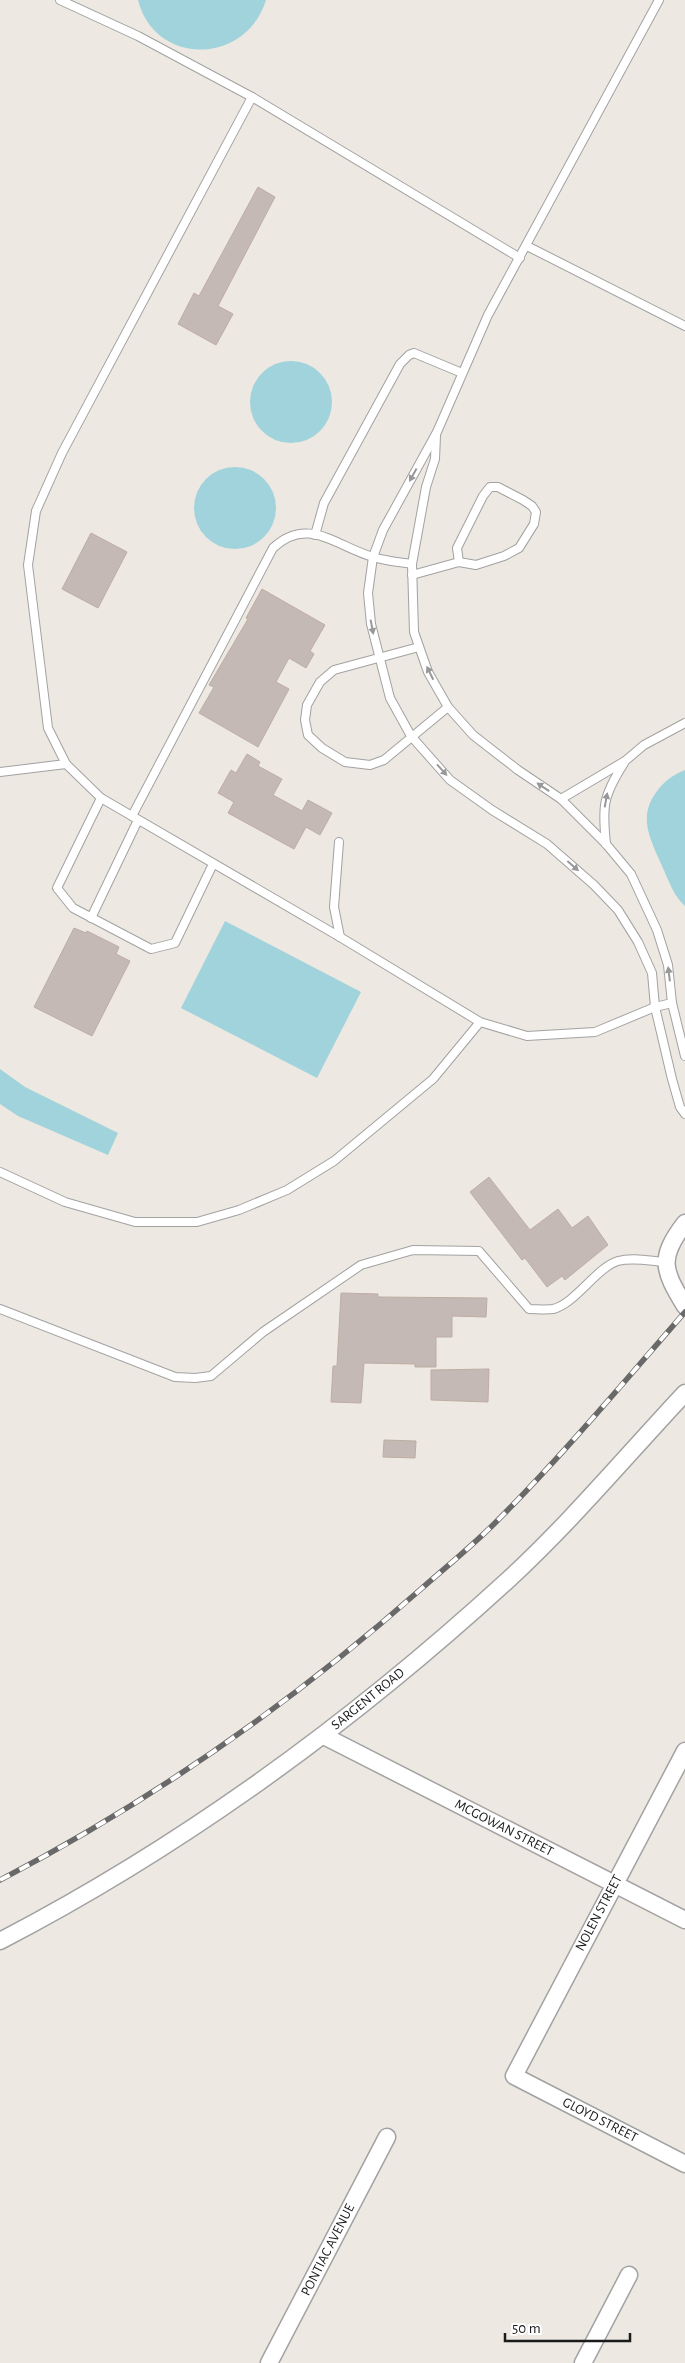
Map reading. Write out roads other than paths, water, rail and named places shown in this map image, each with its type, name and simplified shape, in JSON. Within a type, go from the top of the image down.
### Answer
[{"type":"street","points":[[685,1222],[669,1248],[665,1262],[668,1278],[685,1306]]},
{"type":"street","name":"SARGENT ROAD","points":[[0,1941],[125,1870],[212,1814],[324,1736],[427,1651],[509,1578],[685,1393]]},
{"type":"street","name":"MCGOWAN STREET","points":[[324,1736],[685,1920]]},
{"type":"street","name":"NOLEN STREET","points":[[514,2076],[685,1751]]},
{"type":"street","name":"GLOYD STREET","points":[[514,2076],[685,2164]]},
{"type":"street","name":"PONTIAC AVENUE","points":[[269,2363],[387,2137]]},
{"type":"street","points":[[583,2363],[628,2275]]},
{"type":"lane","points":[[60,0],[138,36],[252,98],[520,258]]},
{"type":"lane","points":[[659,0],[488,315],[436,432],[382,530],[373,557],[368,593],[371,624],[390,698],[411,736],[450,780],[492,810],[547,844],[594,885],[618,910],[638,942],[652,973],[655,1007],[672,1079],[680,1107],[685,1114]]},
{"type":"lane","points":[[252,98],[62,453],[36,511],[28,566],[48,728],[66,764],[101,798],[340,937],[480,1022],[527,1036],[594,1032],[655,1007],[672,1003]]},
{"type":"lane","points":[[527,246],[685,326]]},
{"type":"lane","points":[[314,535],[324,503],[400,364],[409,355],[414,353],[462,373]]},
{"type":"lane","points":[[436,432],[435,459],[426,487],[412,564],[414,632],[428,672],[448,707],[473,734],[495,753],[561,799],[606,844],[631,874],[657,930],[668,965],[672,1003],[685,1056]]},
{"type":"lane","points":[[412,575],[459,562],[476,565],[504,556],[519,548],[534,524],[536,512],[532,506],[498,487],[490,487],[483,496],[457,548],[459,562]]},
{"type":"lane","points":[[91,918],[135,818],[273,548],[284,537],[302,532],[373,557],[412,564]]},
{"type":"lane","points":[[420,647],[334,670],[320,682],[307,705],[305,720],[308,736],[322,748],[346,762],[370,765],[384,760],[448,707]]},
{"type":"lane","points":[[561,799],[625,761],[644,745],[685,723]]},
{"type":"lane","points":[[606,844],[604,822],[608,788],[625,761]]},
{"type":"lane","points":[[0,772],[66,764]]},
{"type":"lane","points":[[101,798],[57,888],[73,908],[151,949],[175,943],[213,864]]},
{"type":"lane","points":[[339,842],[334,907],[340,937]]},
{"type":"lane","points":[[0,1172],[65,1202],[135,1222],[197,1222],[239,1210],[287,1190],[334,1161],[433,1079],[480,1022]]},
{"type":"lane","points":[[0,1310],[175,1377],[195,1378],[210,1376],[263,1332],[361,1265],[413,1250],[479,1251],[529,1309],[554,1308],[580,1291],[602,1271],[617,1261],[636,1259],[665,1262]]},
{"type":"water","points":[[138,0],[266,0],[255,21],[240,37],[221,46],[201,50],[181,47],[162,37],[148,22]]},
{"type":"water","points":[[291,361],[307,365],[320,373],[328,386],[332,402],[328,418],[320,431],[307,439],[291,443],[275,439],[262,431],[254,418],[250,402],[254,386],[262,373],[275,365]]},
{"type":"water","points":[[235,467],[251,471],[264,479],[272,492],[276,508],[272,524],[264,537],[251,545],[235,549],[219,545],[206,537],[198,524],[194,508],[198,492],[206,479],[219,471]]},
{"type":"water","points":[[685,770],[685,906],[674,892],[650,839],[647,812],[655,794],[665,782]]},
{"type":"water","points":[[225,921],[361,992],[317,1078],[181,1008]]},
{"type":"water","points":[[0,1069],[25,1087],[118,1133],[108,1155],[18,1116],[0,1104]]},
{"type":"railway","points":[[0,1880],[112,1817],[220,1747],[272,1710],[372,1631],[468,1548],[520,1498],[685,1312]]}]
